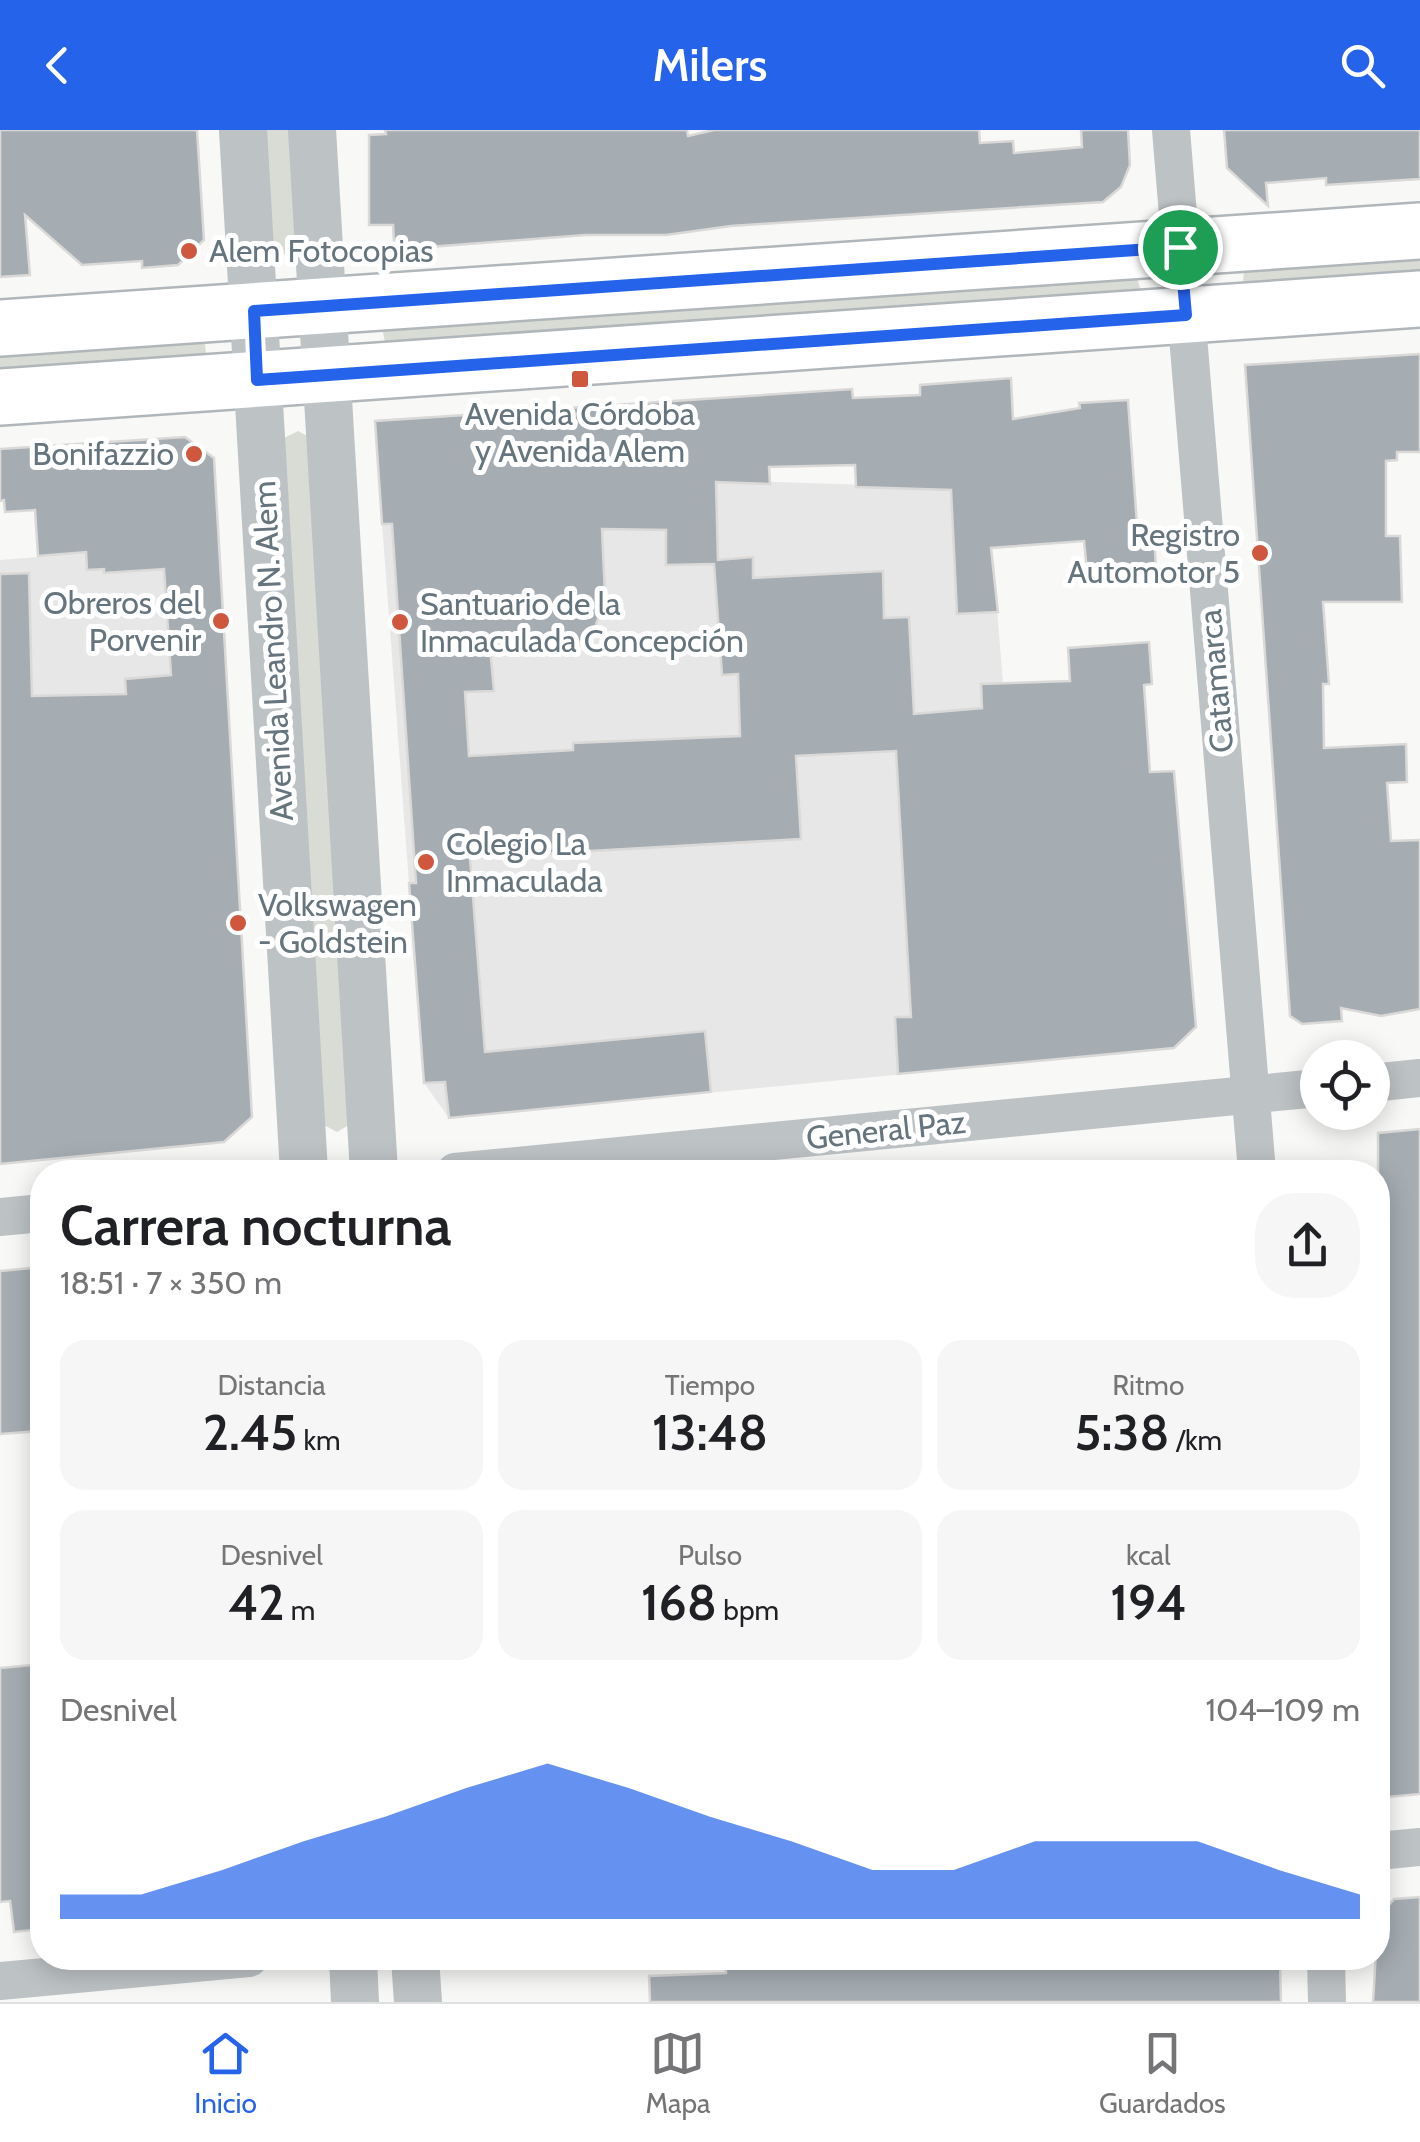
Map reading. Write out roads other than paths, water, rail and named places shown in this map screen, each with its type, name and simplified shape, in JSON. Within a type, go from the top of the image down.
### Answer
[{"type":"main road","points":[[0,328],[1420,231]]},
{"type":"main road","points":[[0,396],[1420,299]]},
{"type":"street","name":"Avenida Leandro N. Alem","points":[[243,130],[303,1160]]},
{"type":"street","points":[[312,130],[373,1160]]},
{"type":"street","name":"Catamarca","points":[[1171,130],[1256,1160]]},
{"type":"street","points":[[1390,1081],[1420,1078]]},
{"type":"street","name":"General Paz","points":[[579,1160],[1300,1090]]},
{"type":"street","points":[[0,1217],[30,1214]]},
{"type":"street","points":[[1390,1850],[1420,1847]]},
{"type":"street","points":[[0,1981],[119,1970]]},
{"type":"street","points":[[354,1970],[355,2002]]},
{"type":"street","points":[[417,1970],[418,2002]]},
{"type":"street","points":[[1326,1970],[1327,2002]]},
{"type":"place","name":"Alem Fotocopias","points":[[189,251]]},
{"type":"place","name":"Avenida Córdoba y Avenida Alem","points":[[580,379]]},
{"type":"place","name":"Bonifazzio","points":[[194,454]]},
{"type":"place","name":"Registro Automotor 5","points":[[1260,553]]},
{"type":"place","name":"Obreros del Porvenir","points":[[221,621]]},
{"type":"place","name":"Santuario de la Inmaculada Concepción","points":[[400,622]]},
{"type":"place","name":"Colegio La Inmaculada","points":[[426,862]]},
{"type":"place","name":"Volkswagen - Goldstein","points":[[238,923]]}]
